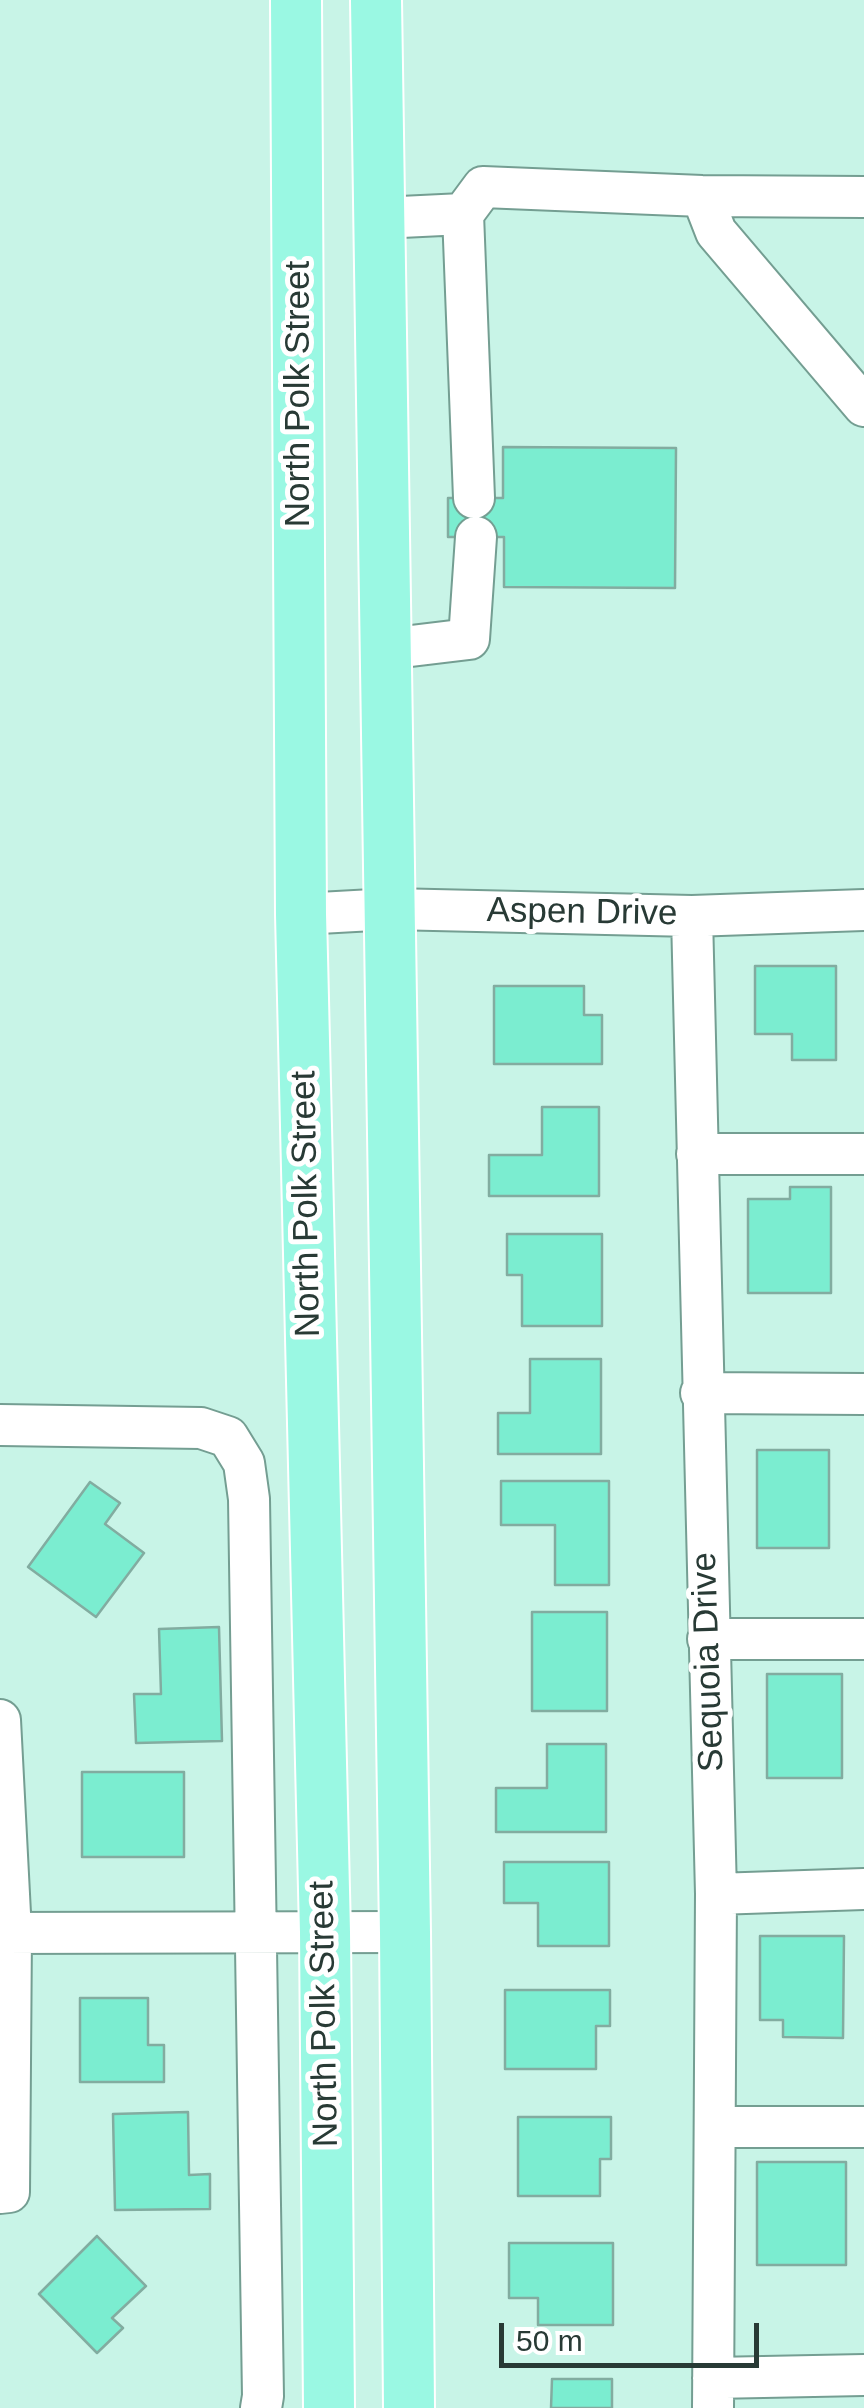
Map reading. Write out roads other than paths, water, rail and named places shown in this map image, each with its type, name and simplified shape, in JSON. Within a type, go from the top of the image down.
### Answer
[{"type":"main road","name":"North Polk Street","points":[[296,0],[301,914],[325,1932],[329,2408]]},
{"type":"main road","points":[[376,0],[405,1932],[408,2408]]},
{"type":"street","points":[[386,649],[469,639],[475,517],[463,214],[484,187],[702,196],[864,197]]},
{"type":"street","points":[[702,196],[716,232],[864,406]]},
{"type":"street","points":[[380,218],[463,214]]},
{"type":"street","name":"Aspen Drive","points":[[301,914],[391,909],[692,916],[864,910]]},
{"type":"street","name":"Sequoia Drive","points":[[692,916],[716,1894],[713,2393]]},
{"type":"street","points":[[696,1154],[864,1154]]},
{"type":"street","points":[[701,1393],[864,1394]]},
{"type":"street","points":[[0,1425],[201,1428],[228,1437],[244,1463],[249,1499],[264,2396],[260,2408]]},
{"type":"street","points":[[708,1639],[864,1639]]},
{"type":"street","points":[[0,1720],[8,2192],[0,2193]]},
{"type":"street","points":[[716,1894],[864,1889]]},
{"type":"street","points":[[6,1933],[405,1932]]},
{"type":"street","points":[[715,2128],[864,2127]]},
{"type":"street","points":[[713,2393],[864,2375]]}]
